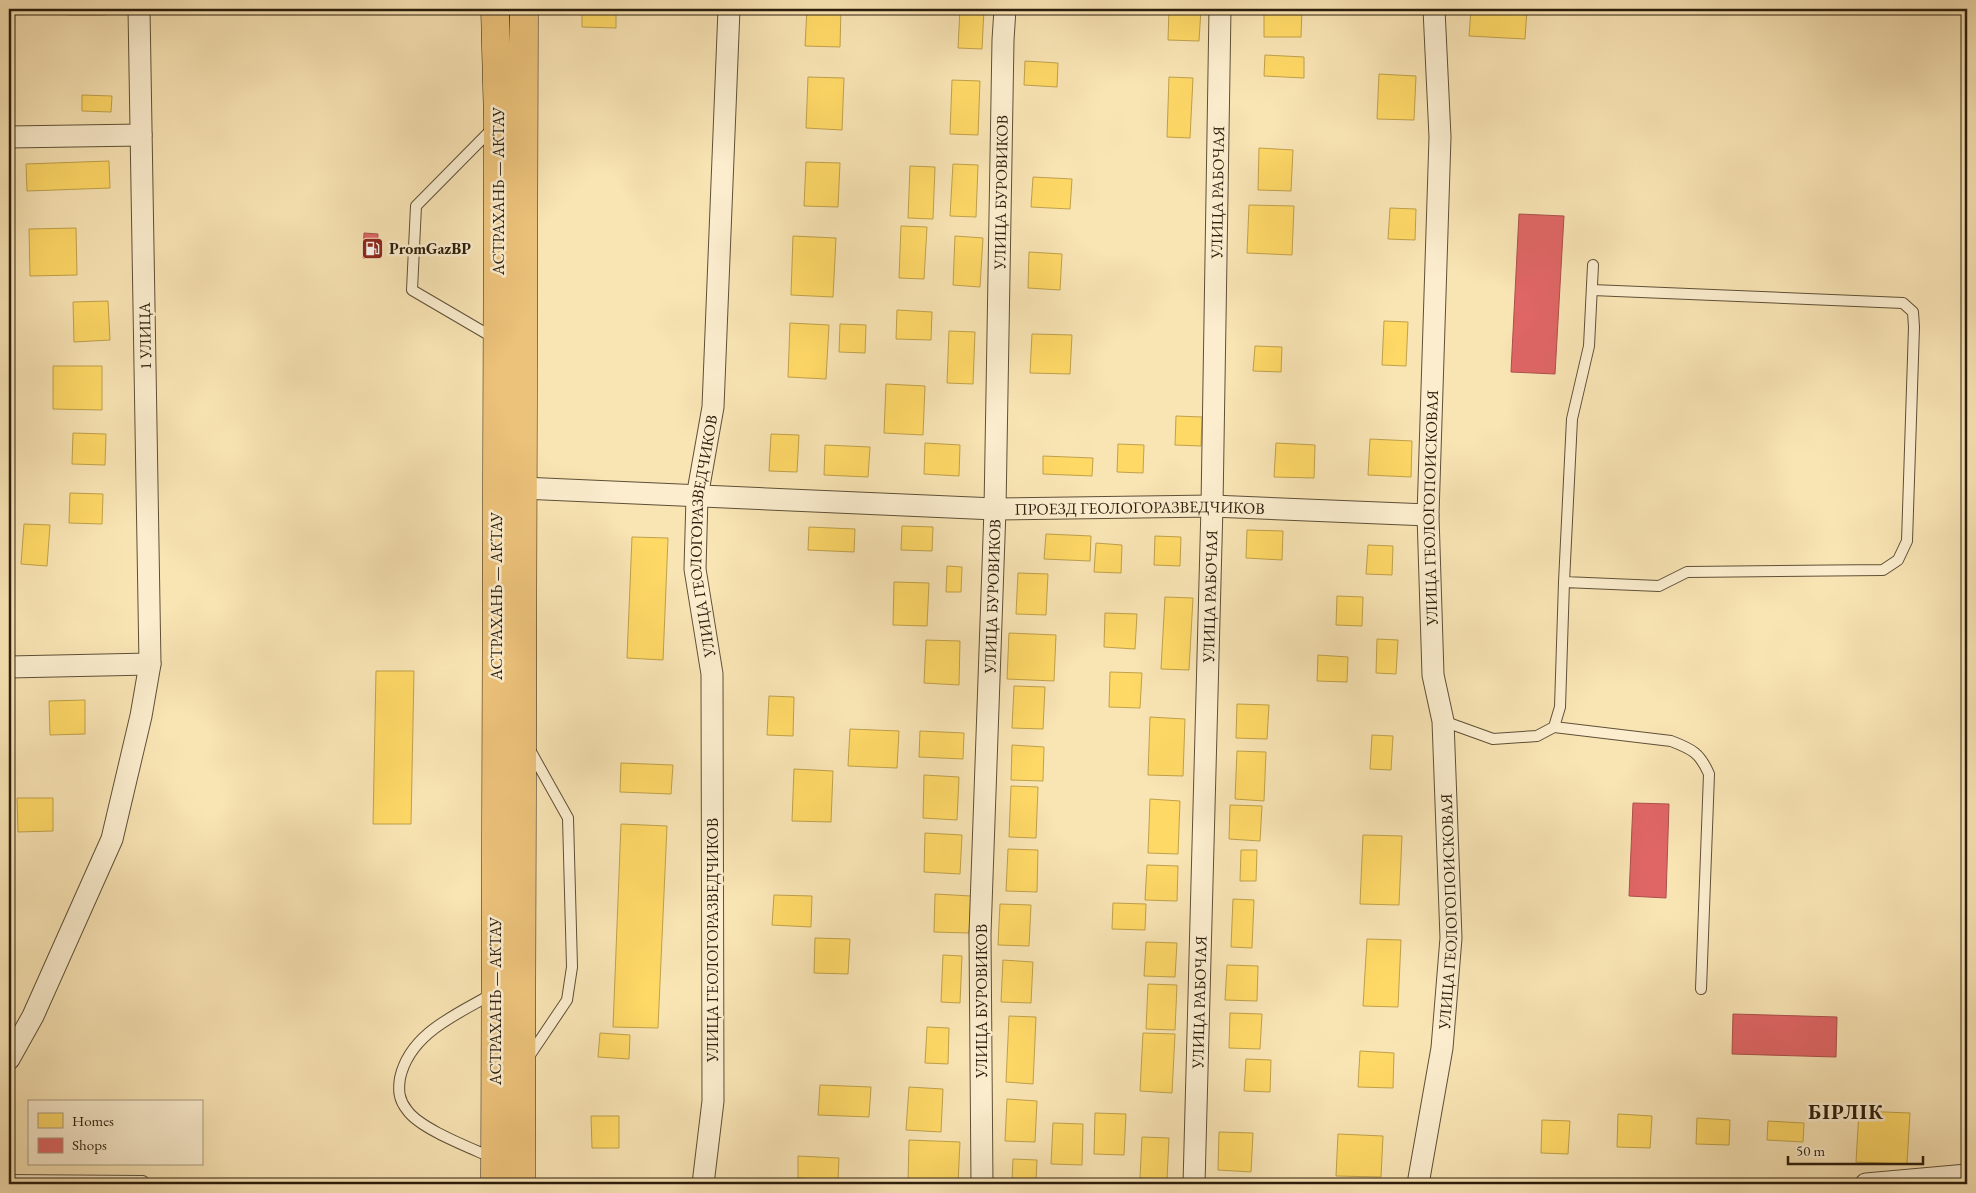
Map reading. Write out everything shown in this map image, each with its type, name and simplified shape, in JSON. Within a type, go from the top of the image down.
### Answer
[{"type":"highway","name":"АСТРАХАНЬ — АКТАУ","points":[[495,9],[498,123],[495,1172]]},
{"type":"highway","name":"АСТРАХАНЬ — АКТАУ","points":[[520,1184],[524,9]]},
{"type":"street","name":"1 УЛИЦА","points":[[9,1059],[33,1016],[112,839],[141,716],[150,664],[139,9]]},
{"type":"street","name":"УЛИЦА ГЕОЛОГОРАЗВЕДЧИКОВ","points":[[703,1184],[713,1101],[712,674],[696,569],[697,497],[713,406],[729,9]]},
{"type":"street","name":"УЛИЦА БУРОВИКОВ","points":[[982,1184],[980,934],[995,509],[1005,9]]},
{"type":"street","name":"УЛИЦА РАБОЧАЯ","points":[[1194,1184],[1212,506],[1220,9]]},
{"type":"street","name":"УЛИЦА ГЕОЛОГОПОИСКОВАЯ","points":[[1418,1184],[1442,1048],[1451,938],[1443,721],[1433,674],[1428,515],[1440,137],[1434,9]]},
{"type":"street","points":[[9,137],[141,135]]},
{"type":"street","name":"ПРОЕЗД ГЕОЛОГОРАЗВЕДЧИКОВ","points":[[522,488],[995,509],[1212,506],[1428,515]]},
{"type":"street","points":[[9,667],[150,664]]},
{"type":"street","points":[[1866,1184],[1927,1182],[1967,1175]]},
{"type":"lane","points":[[497,339],[412,290],[416,206],[498,123]]},
{"type":"lane","points":[[1554,728],[1560,707],[1572,419],[1589,346],[1593,266]]},
{"type":"lane","points":[[1564,582],[1659,586],[1687,572],[1884,570],[1898,560],[1907,540],[1914,312],[1902,303],[1592,290]]},
{"type":"lane","points":[[1443,721],[1493,738],[1537,736],[1554,728],[1671,741],[1687,747],[1702,759],[1709,774],[1701,989]]},
{"type":"lane","points":[[520,1070],[567,1000],[572,967],[568,818],[521,734]]},
{"type":"lane","points":[[495,993],[440,1024],[422,1037],[403,1065],[398,1092],[407,1111],[495,1172]]},
{"type":"lane","points":[[9,1180],[143,1181]]},
{"type":"building: Homes","points":[[68,9],[105,9],[105,15],[68,15]]},
{"type":"building: Homes","points":[[582,9],[616,9],[616,28],[582,27]]},
{"type":"building: Homes","points":[[807,9],[841,9],[840,47],[805,46]]},
{"type":"building: Homes","points":[[960,9],[984,9],[982,49],[958,48]]},
{"type":"building: Homes","points":[[1169,9],[1201,9],[1199,41],[1168,40]]},
{"type":"building: Homes","points":[[1264,9],[1302,9],[1301,37],[1264,37]]},
{"type":"building: Homes","points":[[1471,9],[1527,9],[1525,39],[1469,36]]},
{"type":"building: Homes","points":[[1265,55],[1304,57],[1304,78],[1264,76]]},
{"type":"building: Homes","points":[[1025,61],[1058,63],[1057,87],[1024,85]]},
{"type":"building: Homes","points":[[1379,74],[1416,76],[1414,120],[1377,119]]},
{"type":"building: Homes","points":[[808,77],[844,78],[842,130],[806,128]]},
{"type":"building: Homes","points":[[1169,77],[1193,78],[1190,138],[1167,137]]},
{"type":"building: Homes","points":[[952,80],[980,81],[978,135],[950,134]]},
{"type":"building: Homes","points":[[82,95],[112,96],[111,112],[82,111]]},
{"type":"building: Homes","points":[[1259,148],[1293,150],[1291,191],[1258,190]]},
{"type":"building: Homes","points":[[109,161],[110,188],[27,191],[26,164]]},
{"type":"building: Homes","points":[[806,162],[840,163],[838,207],[804,206]]},
{"type":"building: Homes","points":[[953,164],[978,165],[976,217],[950,216]]},
{"type":"building: Homes","points":[[910,166],[935,167],[933,219],[908,218]]},
{"type":"building: Homes","points":[[1033,177],[1072,179],[1070,209],[1031,207]]},
{"type":"building: Homes","points":[[1249,205],[1294,206],[1292,255],[1247,253]]},
{"type":"building: Homes","points":[[1390,208],[1416,209],[1415,240],[1388,239]]},
{"type":"building: Homes","points":[[901,226],[927,227],[924,279],[899,278]]},
{"type":"building: Homes","points":[[76,228],[77,275],[30,276],[29,229]]},
{"type":"building: Homes","points":[[793,236],[836,238],[833,297],[791,295]]},
{"type":"building: Homes","points":[[955,236],[983,238],[980,287],[953,285]]},
{"type":"building: Homes","points":[[1029,252],[1062,254],[1060,290],[1028,288]]},
{"type":"building: Homes","points":[[108,301],[110,340],[74,342],[73,302]]},
{"type":"building: Homes","points":[[897,310],[932,312],[931,340],[896,339]]},
{"type":"building: Homes","points":[[1384,321],[1408,322],[1406,366],[1382,365]]},
{"type":"building: Homes","points":[[790,323],[829,325],[826,379],[788,377]]},
{"type":"building: Homes","points":[[840,324],[866,325],[865,353],[839,352]]},
{"type":"building: Homes","points":[[949,331],[975,332],[973,384],[947,383]]},
{"type":"building: Homes","points":[[1032,334],[1072,335],[1070,374],[1030,373]]},
{"type":"building: Homes","points":[[1255,346],[1282,347],[1281,372],[1253,371]]},
{"type":"building: Homes","points":[[53,366],[102,366],[102,410],[53,409]]},
{"type":"building: Homes","points":[[886,384],[925,386],[923,435],[884,433]]},
{"type":"building: Homes","points":[[1176,416],[1202,417],[1201,446],[1175,445]]},
{"type":"building: Homes","points":[[73,433],[106,434],[105,465],[72,464]]},
{"type":"building: Homes","points":[[771,434],[799,435],[797,472],[769,471]]},
{"type":"building: Homes","points":[[1370,439],[1412,441],[1411,477],[1368,475]]},
{"type":"building: Homes","points":[[925,443],[960,445],[959,476],[924,474]]},
{"type":"building: Homes","points":[[1276,443],[1315,445],[1314,478],[1274,477]]},
{"type":"building: Homes","points":[[1118,444],[1144,445],[1143,473],[1117,472]]},
{"type":"building: Homes","points":[[825,445],[870,447],[868,477],[824,475]]},
{"type":"building: Homes","points":[[1043,456],[1093,458],[1092,476],[1043,474]]},
{"type":"building: Homes","points":[[70,493],[103,494],[102,524],[69,523]]},
{"type":"building: Homes","points":[[24,524],[50,525],[47,566],[21,564]]},
{"type":"building: Homes","points":[[902,526],[933,527],[932,551],[901,550]]},
{"type":"building: Homes","points":[[809,527],[855,529],[854,552],[808,550]]},
{"type":"building: Homes","points":[[1247,530],[1283,531],[1282,560],[1246,558]]},
{"type":"building: Homes","points":[[1046,534],[1091,536],[1090,561],[1044,559]]},
{"type":"building: Homes","points":[[1155,536],[1181,537],[1180,566],[1154,565]]},
{"type":"building: Homes","points":[[632,537],[668,538],[663,660],[627,658]]},
{"type":"building: Homes","points":[[1096,543],[1122,545],[1121,573],[1094,572]]},
{"type":"building: Homes","points":[[1368,545],[1393,546],[1392,575],[1366,574]]},
{"type":"building: Homes","points":[[947,566],[962,567],[961,592],[946,592]]},
{"type":"building: Homes","points":[[1018,573],[1048,574],[1046,615],[1016,614]]},
{"type":"building: Homes","points":[[894,582],[929,583],[927,626],[893,625]]},
{"type":"building: Homes","points":[[1337,596],[1363,597],[1362,626],[1336,625]]},
{"type":"building: Homes","points":[[1165,597],[1193,598],[1189,670],[1161,669]]},
{"type":"building: Homes","points":[[1105,613],[1137,614],[1135,649],[1104,647]]},
{"type":"building: Homes","points":[[1009,633],[1056,635],[1054,681],[1007,679]]},
{"type":"building: Homes","points":[[1377,639],[1398,640],[1396,674],[1376,673]]},
{"type":"building: Homes","points":[[926,640],[960,641],[959,685],[924,683]]},
{"type":"building: Homes","points":[[1318,655],[1348,657],[1347,682],[1317,681]]},
{"type":"building: Homes","points":[[376,671],[414,671],[411,824],[373,824]]},
{"type":"building: Homes","points":[[1110,672],[1142,673],[1140,708],[1109,707]]},
{"type":"building: Homes","points":[[1014,686],[1045,687],[1043,729],[1012,728]]},
{"type":"building: Homes","points":[[769,696],[794,697],[793,736],[767,735]]},
{"type":"building: Homes","points":[[85,700],[85,734],[50,735],[49,701]]},
{"type":"building: Homes","points":[[1237,704],[1269,705],[1267,739],[1236,738]]},
{"type":"building: Homes","points":[[1150,717],[1185,719],[1183,776],[1148,775]]},
{"type":"building: Homes","points":[[850,729],[899,731],[897,768],[848,766]]},
{"type":"building: Homes","points":[[920,731],[964,733],[963,759],[919,757]]},
{"type":"building: Homes","points":[[1372,735],[1393,736],[1391,770],[1370,769]]},
{"type":"building: Homes","points":[[1012,745],[1044,747],[1043,781],[1011,780]]},
{"type":"building: Homes","points":[[1237,751],[1266,752],[1264,801],[1235,799]]},
{"type":"building: Homes","points":[[621,763],[673,765],[671,794],[620,792]]},
{"type":"building: Homes","points":[[794,769],[833,771],[831,822],[792,821]]},
{"type":"building: Homes","points":[[924,775],[959,777],[957,820],[923,818]]},
{"type":"building: Homes","points":[[1011,786],[1038,787],[1036,838],[1009,837]]},
{"type":"building: Homes","points":[[17,798],[53,798],[53,831],[18,832]]},
{"type":"building: Homes","points":[[1150,799],[1180,801],[1178,854],[1148,853]]},
{"type":"building: Homes","points":[[1230,805],[1262,806],[1260,841],[1229,839]]},
{"type":"building: Homes","points":[[621,824],[667,826],[658,1028],[613,1027]]},
{"type":"building: Homes","points":[[925,833],[962,835],[960,874],[924,872]]},
{"type":"building: Homes","points":[[1363,835],[1402,836],[1399,905],[1360,904]]},
{"type":"building: Homes","points":[[1008,849],[1038,850],[1037,892],[1006,891]]},
{"type":"building: Homes","points":[[1241,850],[1257,850],[1256,881],[1240,881]]},
{"type":"building: Homes","points":[[1147,865],[1178,866],[1177,901],[1145,900]]},
{"type":"building: Homes","points":[[935,894],[971,896],[969,933],[934,932]]},
{"type":"building: Homes","points":[[774,895],[812,896],[811,927],[772,925]]},
{"type":"building: Homes","points":[[1233,899],[1254,900],[1252,948],[1231,947]]},
{"type":"building: Homes","points":[[1113,903],[1146,904],[1145,930],[1112,929]]},
{"type":"building: Homes","points":[[1000,904],[1031,905],[1029,946],[998,945]]},
{"type":"building: Homes","points":[[815,938],[850,939],[848,974],[814,973]]},
{"type":"building: Homes","points":[[1367,939],[1401,940],[1398,1007],[1363,1006]]},
{"type":"building: Homes","points":[[1146,942],[1177,943],[1175,977],[1144,976]]},
{"type":"building: Homes","points":[[943,955],[962,956],[960,1003],[941,1002]]},
{"type":"building: Homes","points":[[1003,960],[1033,962],[1031,1003],[1001,1002]]},
{"type":"building: Homes","points":[[1227,965],[1258,966],[1257,1001],[1225,1000]]},
{"type":"building: Homes","points":[[1148,984],[1177,985],[1175,1030],[1146,1029]]},
{"type":"building: Homes","points":[[1230,1013],[1262,1014],[1260,1049],[1229,1048]]},
{"type":"building: Homes","points":[[1009,1016],[1036,1017],[1033,1084],[1006,1082]]},
{"type":"building: Homes","points":[[927,1027],[949,1028],[948,1064],[925,1063]]},
{"type":"building: Homes","points":[[600,1033],[630,1035],[629,1059],[598,1057]]},
{"type":"building: Homes","points":[[1143,1033],[1175,1034],[1172,1093],[1140,1091]]},
{"type":"building: Homes","points":[[1360,1051],[1394,1053],[1393,1088],[1358,1087]]},
{"type":"building: Homes","points":[[1246,1059],[1271,1060],[1270,1092],[1244,1091]]},
{"type":"building: Homes","points":[[820,1085],[871,1087],[869,1117],[818,1115]]},
{"type":"building: Homes","points":[[909,1087],[943,1089],[941,1132],[906,1130]]},
{"type":"building: Homes","points":[[1007,1099],[1037,1101],[1035,1142],[1005,1141]]},
{"type":"building: Homes","points":[[1859,1111],[1910,1113],[1907,1164],[1856,1162]]},
{"type":"building: Homes","points":[[1095,1113],[1126,1114],[1124,1155],[1094,1154]]},
{"type":"building: Homes","points":[[1618,1114],[1652,1116],[1650,1148],[1617,1147]]},
{"type":"building: Homes","points":[[591,1116],[619,1116],[619,1148],[592,1148]]},
{"type":"building: Homes","points":[[1697,1118],[1730,1120],[1729,1145],[1696,1144]]},
{"type":"building: Homes","points":[[1542,1120],[1570,1121],[1568,1154],[1541,1153]]},
{"type":"building: Homes","points":[[1768,1121],[1804,1123],[1803,1142],[1767,1140]]},
{"type":"building: Homes","points":[[1053,1123],[1083,1124],[1082,1165],[1051,1164]]},
{"type":"building: Homes","points":[[1219,1132],[1253,1133],[1251,1172],[1218,1170]]},
{"type":"building: Homes","points":[[1338,1134],[1383,1136],[1381,1177],[1336,1176]]},
{"type":"building: Homes","points":[[1142,1137],[1169,1138],[1167,1179],[1140,1178]]},
{"type":"building: Homes","points":[[909,1140],[960,1142],[958,1184],[908,1183]]},
{"type":"building: Homes","points":[[798,1156],[839,1158],[838,1180],[798,1178]]},
{"type":"building: Homes","points":[[1013,1159],[1037,1160],[1036,1182],[1012,1181]]},
{"type":"building: Shops","points":[[1519,214],[1564,216],[1555,374],[1511,372]]},
{"type":"building: Shops","points":[[364,233],[378,234],[377,258],[363,258]]},
{"type":"building: Shops","points":[[1633,803],[1669,804],[1666,898],[1629,896]]},
{"type":"building: Shops","points":[[1733,1014],[1837,1017],[1836,1057],[1732,1054]]},
{"type":"place","name":"PromGazBP","points":[[373,248]]},
{"type":"district","name":"БІРЛІК","points":[[1846,1111]]}]
